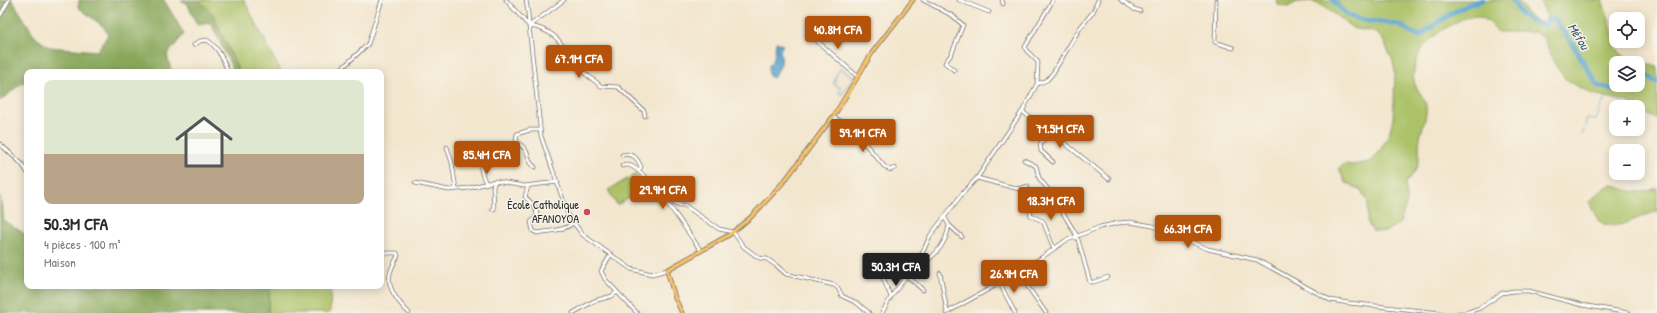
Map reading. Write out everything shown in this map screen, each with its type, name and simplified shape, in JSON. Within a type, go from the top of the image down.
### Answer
[{"type":"main road","points":[[682,313],[675,298],[667,270],[733,232],[751,216],[786,179],[833,117],[872,53],[913,0]]},
{"type":"street","points":[[0,16],[10,0]]},
{"type":"street","points":[[341,69],[368,44],[382,0]]},
{"type":"street","points":[[506,0],[529,26],[540,28],[556,37],[564,48],[561,53],[563,56],[601,86],[618,87],[644,111],[645,116]]},
{"type":"street","points":[[526,0],[540,130],[566,210],[573,223],[583,235],[634,270],[652,274],[667,270]]},
{"type":"street","points":[[529,26],[564,0]]},
{"type":"street","points":[[923,0],[953,16],[964,25],[952,53],[945,63],[954,70]]},
{"type":"street","points":[[959,0],[989,12]]},
{"type":"street","points":[[882,313],[891,297],[923,252],[930,236],[962,194],[977,178],[1023,110],[1037,84],[1038,62],[1026,50],[1025,47],[1053,0]]},
{"type":"street","points":[[1037,84],[1047,80],[1053,73],[1080,28],[1093,12],[1098,0]]},
{"type":"street","points":[[1121,0],[1134,9],[1140,11]]},
{"type":"street","points":[[1216,0],[1215,42],[1233,48]]},
{"type":"street","points":[[811,29],[817,42],[857,76]]},
{"type":"street","points":[[194,45],[200,41],[207,40],[214,45],[222,57],[227,69]]},
{"type":"street","points":[[1023,110],[1024,114],[1051,132],[1109,179]]},
{"type":"street","points":[[833,117],[850,126],[884,166],[890,170],[894,168]]},
{"type":"street","points":[[535,167],[531,165],[528,160],[526,150],[518,143],[516,139],[517,134],[540,130]]},
{"type":"street","points":[[1051,132],[1040,144],[1041,151],[1053,162]]},
{"type":"street","points":[[0,144],[24,167]]},
{"type":"street","points":[[447,147],[452,163],[456,189]]},
{"type":"street","points":[[486,151],[480,159],[480,164],[486,183]]},
{"type":"street","points":[[622,155],[630,154],[634,156],[641,167],[638,171]]},
{"type":"street","points":[[1024,160],[1036,166],[1040,178],[1051,193],[1077,236],[1090,282],[1094,282],[1108,276]]},
{"type":"street","points":[[622,166],[629,165],[638,171],[660,195],[701,251]]},
{"type":"street","points":[[977,178],[1019,189],[1028,186]]},
{"type":"street","points":[[415,183],[447,190],[495,181],[528,186],[558,182]]},
{"type":"street","points":[[492,209],[494,209],[493,187],[495,181]]},
{"type":"street","points":[[528,186],[525,197],[537,210],[537,216],[531,222],[533,231],[537,233],[569,227],[573,223]]},
{"type":"street","points":[[660,195],[680,205],[684,205],[719,229],[733,232],[744,247],[759,258],[767,260],[777,266],[786,274],[834,285],[838,288],[842,296],[857,303],[869,313]]},
{"type":"street","points":[[1031,200],[1031,216],[1043,220],[1054,249]]},
{"type":"street","points":[[945,218],[962,237]]},
{"type":"street","points":[[940,273],[946,313],[999,282],[1020,272],[1063,242],[1100,227],[1118,222],[1130,222],[1146,224],[1165,230],[1208,249],[1257,260],[1330,300],[1441,313]]},
{"type":"street","points":[[910,271],[922,266],[936,252],[943,243],[950,225]]},
{"type":"street","points":[[384,253],[397,253],[398,256],[389,274],[390,286],[402,306],[410,313]]},
{"type":"street","points":[[611,254],[601,271],[605,279],[637,313]]},
{"type":"street","points":[[876,261],[891,297]]},
{"type":"street","points":[[1020,272],[1028,287],[1046,313]]},
{"type":"street","points":[[906,275],[923,290]]},
{"type":"street","points":[[999,282],[1015,313]]},
{"type":"street","points":[[1458,313],[1466,313],[1480,308],[1502,294],[1514,291],[1529,291],[1582,305],[1629,313]]},
{"type":"street","points":[[573,313],[594,301],[612,296],[617,292]]},
{"type":"green space","points":[[0,0],[12,0],[36,38],[49,47],[97,51],[108,35],[104,27],[78,7],[79,0],[164,0],[184,34],[167,55],[171,69],[24,69],[24,82],[0,101]]},
{"type":"green space","points":[[181,0],[198,0],[212,13],[238,69],[233,69],[211,23],[197,25],[188,5]]},
{"type":"green space","points":[[198,0],[244,0],[279,69],[238,69],[212,13]]},
{"type":"green space","points":[[1276,0],[1518,0],[1531,18],[1544,22],[1547,17],[1540,0],[1602,0],[1609,20],[1609,48],[1617,48],[1621,54],[1624,56],[1609,56],[1609,92],[1645,92],[1645,62],[1657,67],[1657,119],[1645,113],[1645,100],[1620,100],[1593,94],[1567,81],[1554,63],[1544,38],[1535,32],[1498,32],[1492,25],[1482,18],[1476,16],[1465,18],[1451,25],[1432,38],[1422,49],[1419,55],[1413,76],[1415,84],[1425,102],[1426,111],[1420,138],[1418,165],[1413,175],[1405,183],[1407,201],[1400,223],[1385,232],[1373,231],[1367,222],[1368,201],[1360,190],[1345,182],[1339,168],[1345,164],[1353,165],[1370,162],[1381,149],[1389,134],[1393,119],[1394,101],[1395,71],[1393,61],[1383,40],[1375,32],[1353,28],[1324,7],[1311,1],[1297,2],[1288,7],[1278,5]]},
{"type":"green space","points":[[636,174],[645,189],[617,205],[608,190]]},
{"type":"green space","points":[[1613,185],[1635,192],[1657,188],[1657,212],[1619,225],[1611,226],[1604,224],[1598,219],[1589,202],[1605,187]]},
{"type":"green space","points":[[0,197],[4,221],[24,233],[24,289],[270,289],[268,310],[270,313],[0,313]]},
{"type":"green space","points":[[270,289],[331,289],[330,313],[270,313],[268,310]]},
{"type":"water","points":[[776,42],[783,45],[780,50],[781,65],[773,78],[769,76],[769,66],[774,58]]},
{"type":"waterway","name":"Méfou","points":[[1333,0],[1344,12],[1354,18],[1394,24],[1420,36],[1458,10],[1483,0]]},
{"type":"waterway","name":"Méfou","points":[[1512,0],[1521,14],[1532,21],[1545,26],[1547,20],[1554,19],[1573,45],[1598,86],[1609,88]]},
{"type":"waterway","points":[[841,69],[854,77],[841,95],[839,93],[840,87],[834,84],[836,75],[841,69]]},
{"type":"waterway","name":"Méfou","points":[[1645,75],[1657,82]]},
{"type":"waterway","points":[[1581,135],[1587,119],[1596,120],[1601,106],[1606,98]]},
{"type":"place","name":"École Catholique AFANOYOA","points":[[587,212]]}]
